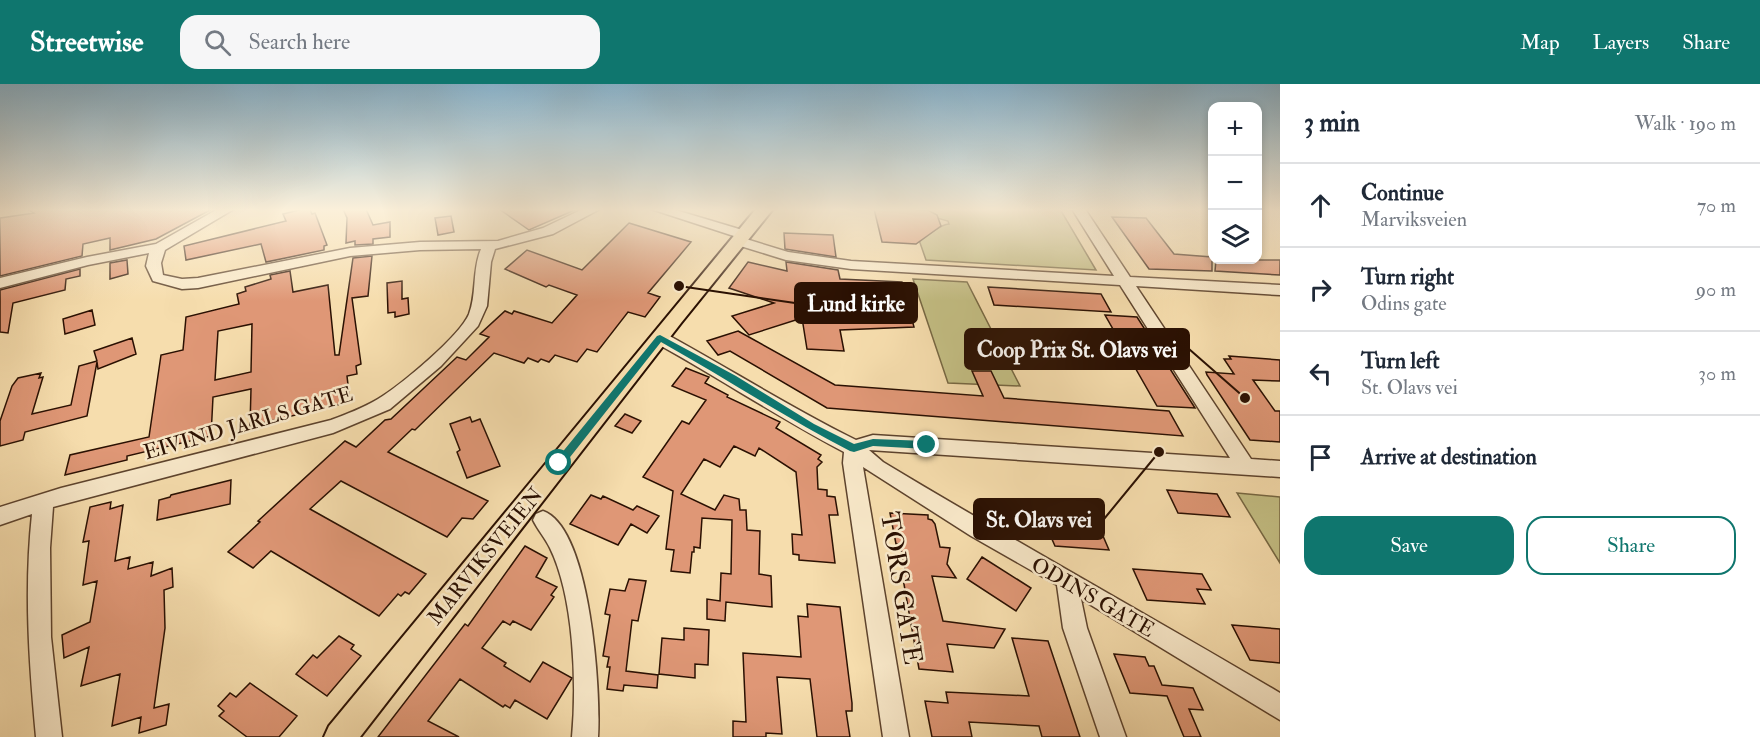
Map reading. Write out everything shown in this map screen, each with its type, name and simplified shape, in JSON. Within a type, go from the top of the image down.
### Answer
[{"type":"main road","name":"MARVIKSVEIEN","points":[[340,737],[740,239]]},
{"type":"street","points":[[0,283],[87,261],[160,247],[173,239]]},
{"type":"street","points":[[160,247],[153,256],[154,272],[158,278],[182,284],[215,280],[350,252],[420,246],[489,246],[518,239]]},
{"type":"street","points":[[745,239],[786,256],[812,261],[1280,290]]},
{"type":"street","points":[[1097,239],[1245,466]]},
{"type":"street","name":"EIVIND JARLS GATE","points":[[0,516],[43,502],[333,426],[361,416],[386,403],[448,348],[477,316],[481,275],[489,246]]},
{"type":"street","name":"ODINS GATE","points":[[660,338],[733,378],[811,426],[854,448],[876,467],[978,530],[1280,707]]},
{"type":"street","points":[[854,448],[873,442],[1280,470]]},
{"type":"street","name":"TORS GATE","points":[[854,448],[853,463],[896,737]]},
{"type":"street","points":[[43,502],[39,548],[39,637],[49,737]]},
{"type":"street","points":[[543,520],[562,551],[574,594],[587,680],[588,713],[585,737]]},
{"type":"street","points":[[1067,581],[1075,628],[1113,737]]},
{"type":"shaded area","points":[[919,239],[1078,239],[1096,270],[926,260]]},
{"type":"shaded area","points":[[913,279],[967,282],[1020,386],[948,383]]},
{"type":"shaded area","points":[[1237,493],[1280,497],[1280,563]]},
{"type":"building","points":[[0,239],[103,239],[83,244],[82,256],[0,276]]},
{"type":"building","points":[[110,239],[154,239],[110,250]]},
{"type":"building","points":[[211,239],[325,239],[327,245],[324,246],[324,250],[266,262],[261,244],[186,260],[184,246]]},
{"type":"building","points":[[346,239],[373,239],[373,244],[355,245],[355,241],[346,243]]},
{"type":"building","points":[[613,239],[683,239],[691,242],[648,293],[660,297],[645,317],[628,312],[597,352],[587,349],[577,362],[555,355],[549,362],[541,359],[538,362],[528,358],[524,363],[494,353],[415,430],[412,429],[388,452],[488,501],[473,519],[462,518],[447,537],[341,481],[310,509],[426,574],[409,594],[405,592],[401,596],[398,594],[379,616],[271,551],[253,568],[228,552],[260,522],[258,521],[345,441],[356,447],[385,420],[391,419],[457,357],[466,360],[489,337],[480,334],[505,311],[512,314],[514,311],[552,323],[577,295],[549,285],[546,287],[505,269],[527,250],[582,270]]},
{"type":"building","points":[[784,239],[834,239],[836,257],[785,249]]},
{"type":"building","points":[[881,239],[922,239],[916,244],[882,242]]},
{"type":"building","points":[[1128,239],[1163,239],[1174,254],[1208,257],[1208,264],[1212,264],[1212,271],[1149,269]]},
{"type":"building","points":[[372,256],[368,296],[352,298],[361,364],[356,366],[357,374],[347,376],[350,402],[250,426],[251,389],[213,397],[211,436],[127,456],[127,460],[65,475],[70,455],[149,437],[161,355],[183,350],[186,317],[239,304],[237,294],[246,291],[245,287],[271,279],[270,275],[290,271],[293,292],[328,285],[335,355],[339,355],[353,258]],"holes":[[[252,324],[251,372],[215,380],[218,331]]]},
{"type":"building","points":[[127,260],[128,274],[110,279],[110,263]]},
{"type":"building","points":[[1262,260],[1280,260],[1280,275],[1215,271],[1216,264],[1262,264]]},
{"type":"building","points":[[748,262],[787,271],[786,262],[838,270],[840,279],[902,282],[914,327],[840,330],[844,351],[807,349],[802,318],[749,335],[732,316],[774,303],[729,288]]},
{"type":"building","points":[[80,269],[80,276],[66,279],[65,290],[13,303],[8,333],[0,332],[0,290]]},
{"type":"building","points":[[402,281],[402,299],[408,298],[409,314],[395,317],[395,312],[388,313],[387,283]]},
{"type":"building","points":[[988,287],[1101,294],[1111,312],[994,305]]},
{"type":"building","points":[[92,310],[95,325],[65,334],[63,319]]},
{"type":"building","points":[[1105,315],[1137,317],[1195,408],[1157,406]]},
{"type":"building","points":[[738,331],[835,385],[983,396],[972,371],[991,371],[1004,398],[1169,411],[1183,436],[827,408],[730,351],[718,355],[707,341]]},
{"type":"building","points":[[132,338],[136,354],[98,369],[97,362],[87,416],[25,432],[23,440],[0,446],[0,421],[12,386],[18,378],[41,373],[39,378],[43,377],[32,414],[71,405],[79,366],[97,361],[94,351]]},
{"type":"building","points":[[1229,356],[1280,360],[1280,381],[1253,380],[1275,411],[1280,411],[1280,442],[1250,440],[1207,375],[1206,372],[1234,374],[1224,359],[1231,359]]},
{"type":"building","points":[[686,368],[709,377],[705,383],[728,395],[727,397],[780,422],[776,428],[821,455],[818,459],[822,462],[817,467],[818,489],[827,490],[827,496],[835,497],[838,515],[829,515],[835,563],[799,560],[799,555],[793,554],[792,534],[802,535],[796,472],[759,448],[755,456],[734,446],[720,467],[704,459],[681,494],[715,510],[724,495],[739,499],[740,510],[746,510],[747,530],[760,531],[759,574],[771,576],[772,607],[726,602],[725,621],[707,619],[707,599],[720,601],[721,573],[731,574],[732,520],[702,518],[700,548],[694,547],[694,552],[692,552],[690,573],[671,571],[674,550],[666,549],[673,491],[643,477],[682,421],[689,424],[706,400],[672,386]]},
{"type":"building","points":[[625,414],[641,421],[632,433],[615,426]]},
{"type":"building","points":[[470,417],[472,422],[480,419],[500,466],[467,478],[450,424]]},
{"type":"building","points":[[231,480],[230,504],[157,520],[159,500]]},
{"type":"building","points":[[1167,490],[1217,494],[1230,517],[1178,513]]},
{"type":"building","points":[[591,495],[601,499],[603,496],[633,510],[637,506],[659,516],[647,533],[631,524],[618,545],[570,524]]},
{"type":"building","points":[[111,502],[110,509],[123,505],[115,561],[130,557],[128,569],[153,562],[151,576],[172,568],[173,587],[164,590],[165,628],[154,708],[169,704],[166,725],[139,733],[141,717],[112,726],[120,674],[81,686],[89,647],[64,658],[62,635],[90,622],[97,581],[83,585],[89,541],[83,542],[90,507]]},
{"type":"building","points":[[1034,509],[1050,518],[1097,522],[1109,550],[1055,546],[1051,537],[1026,521]]},
{"type":"building","points":[[890,513],[928,515],[928,519],[935,524],[940,547],[950,548],[947,564],[956,578],[932,576],[943,621],[1005,629],[994,648],[947,644],[953,672],[919,669],[902,573],[906,574],[900,544],[896,544]]},
{"type":"building","points":[[525,546],[547,558],[536,577],[557,587],[551,595],[554,597],[531,630],[513,621],[510,625],[503,621],[482,648],[506,663],[504,666],[530,682],[543,662],[572,678],[547,719],[515,700],[510,708],[505,705],[503,707],[460,679],[428,721],[459,737],[378,737],[465,624],[468,626]]},
{"type":"building","points":[[982,557],[1031,588],[1016,611],[967,579]]},
{"type":"building","points":[[1133,569],[1202,574],[1211,590],[1197,589],[1205,604],[1147,600]]},
{"type":"building","points":[[629,579],[646,581],[638,621],[632,620],[626,671],[658,675],[657,688],[624,685],[623,691],[607,689],[609,657],[603,656],[610,615],[605,614],[610,589],[625,591]]},
{"type":"building","points":[[807,604],[840,607],[852,703],[852,711],[846,711],[850,737],[817,737],[810,679],[777,677],[782,734],[766,733],[766,737],[733,737],[733,721],[746,722],[743,653],[801,657],[798,616],[808,617]]},
{"type":"building","points":[[1232,625],[1280,629],[1280,663],[1250,660]]},
{"type":"building","points":[[684,628],[709,630],[708,665],[695,664],[695,678],[659,674],[662,638],[684,640]]},
{"type":"building","points":[[339,636],[354,645],[351,649],[361,656],[327,696],[296,674],[313,655],[317,658]]},
{"type":"building","points":[[1012,638],[1048,641],[1080,737],[1042,737],[1039,726],[969,722],[972,737],[932,737],[925,701],[948,703],[946,692],[1029,696]]},
{"type":"building","points":[[1114,654],[1145,657],[1149,666],[1154,666],[1162,685],[1193,688],[1203,710],[1189,709],[1201,737],[1184,737],[1167,696],[1130,693]]},
{"type":"building","points":[[250,683],[297,716],[279,737],[247,737],[219,716],[224,711],[218,706],[230,693],[236,697]]},
{"type":"place","name":"Lund kirke","points":[[679,286]]},
{"type":"place","name":"Coop Prix St. Olavs vei","points":[[1245,398]]},
{"type":"place","name":"St. Olavs vei","points":[[1159,452]]},
{"type":"route","points":[[559,463],[660,338],[733,378],[811,426],[854,448],[873,442],[927,445]]}]
